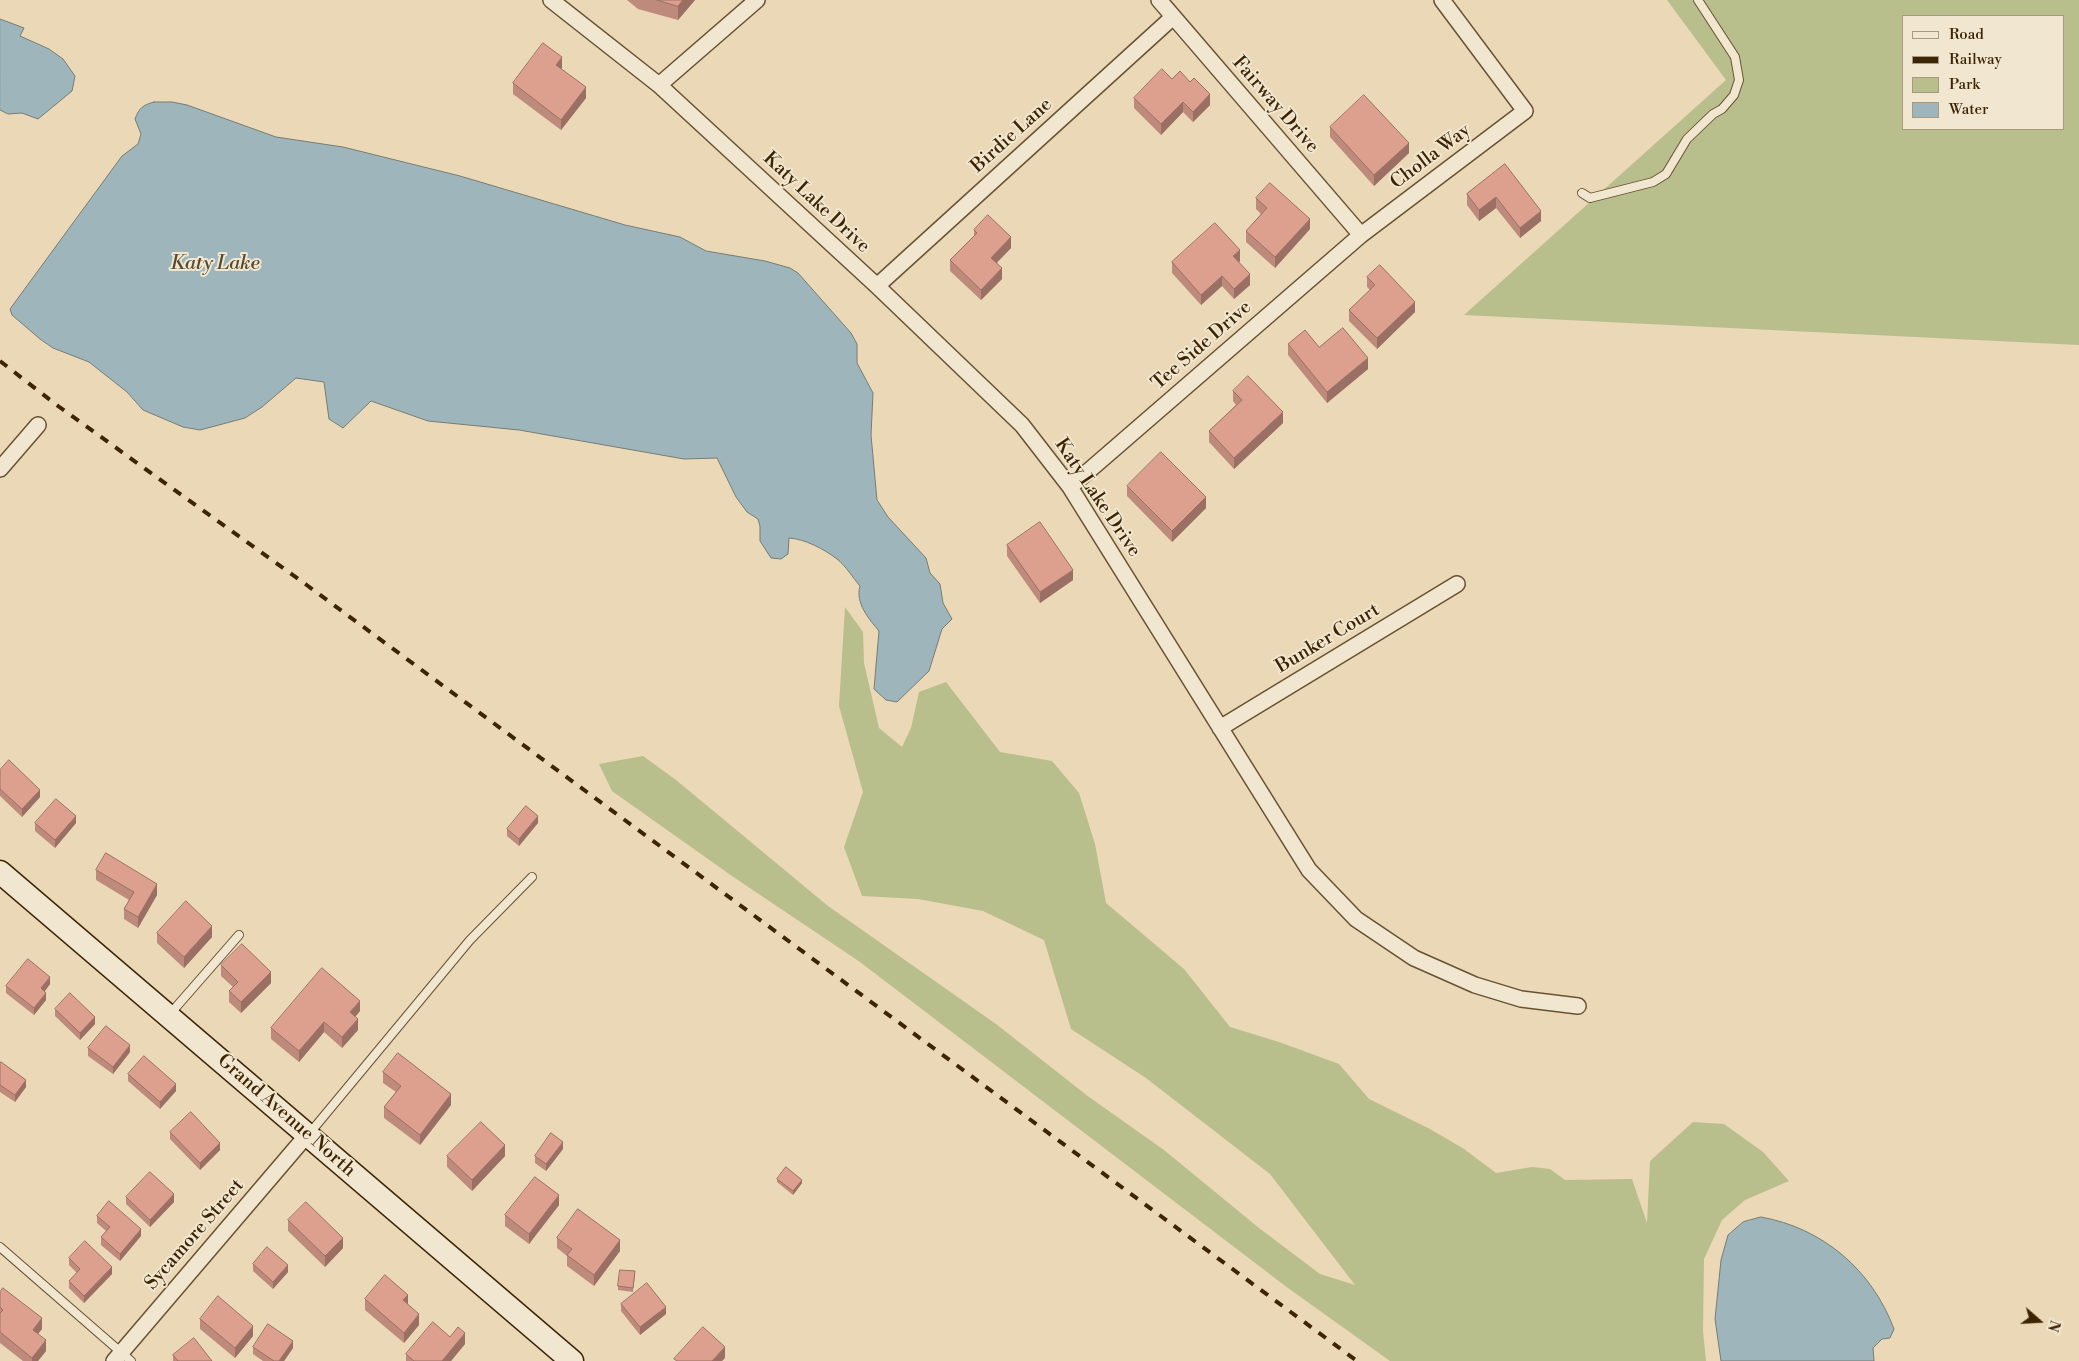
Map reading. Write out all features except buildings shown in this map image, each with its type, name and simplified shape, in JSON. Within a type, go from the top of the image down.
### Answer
[{"type":"main road","name":"Grand Avenue North","points":[[0,872],[572,1361]]},
{"type":"street","name":"Katy Lake Drive","points":[[551,0],[659,85],[877,286],[1022,425],[1070,487],[1308,870],[1356,919],[1414,958],[1475,985],[1521,999],[1578,1006]]},
{"type":"street","points":[[659,85],[757,0]]},
{"type":"street","name":"Fairway Drive","points":[[1159,0],[1361,235]]},
{"type":"street","name":"Cholla Way","points":[[1361,235],[1525,111],[1442,0]]},
{"type":"street","name":"Birdie Lane","points":[[877,286],[1173,17]]},
{"type":"street","name":"Tee Side Drive","points":[[1070,487],[1361,235]]},
{"type":"street","points":[[0,469],[38,425]]},
{"type":"street","name":"Bunker Court","points":[[1220,728],[1457,584]]},
{"type":"street","name":"Sycamore Street","points":[[122,1358],[307,1135]]},
{"type":"lane","points":[[1582,193],[1590,198],[1614,193],[1653,182],[1666,174],[1687,139],[1713,114],[1722,109],[1734,95],[1739,80],[1735,57],[1698,0]]},
{"type":"lane","points":[[307,1135],[470,940],[532,877]]},
{"type":"lane","points":[[169,1016],[239,935]]},
{"type":"lane","points":[[0,1247],[122,1358]]},
{"type":"green space","points":[[1667,0],[2079,0],[2079,345],[1464,315],[1726,80]]},
{"type":"green space","points":[[845,607],[863,632],[864,663],[879,728],[902,747],[911,728],[919,692],[946,682],[1000,752],[1052,761],[1079,793],[1095,844],[1106,903],[1184,969],[1230,1027],[1279,1042],[1339,1064],[1369,1099],[1430,1129],[1464,1149],[1496,1173],[1532,1167],[1550,1169],[1565,1180],[1632,1179],[1647,1223],[1650,1161],[1693,1122],[1724,1124],[1763,1152],[1789,1181],[1745,1200],[1722,1220],[1704,1259],[1703,1331],[1706,1361],[1390,1361],[1288,1288],[860,962],[732,876],[612,791],[599,764],[643,756],[676,780],[828,906],[996,1024],[1089,1097],[1164,1150],[1259,1228],[1320,1274],[1355,1285],[1270,1174],[1146,1078],[1071,1029],[1044,940],[983,911],[918,899],[862,896],[844,847],[863,792],[839,706]]},
{"type":"water","points":[[0,19],[24,28],[20,36],[49,49],[63,59],[75,76],[72,91],[38,119],[22,113],[8,114],[0,110]]},
{"type":"water","name":"Katy Lake","points":[[154,102],[172,102],[187,105],[276,137],[343,147],[460,176],[625,225],[680,237],[706,251],[765,261],[790,268],[798,273],[851,333],[857,344],[857,363],[873,393],[871,435],[877,500],[888,517],[926,558],[930,573],[940,584],[943,603],[952,619],[942,629],[929,671],[897,702],[886,700],[874,689],[879,631],[861,605],[859,599],[860,586],[837,559],[808,542],[789,538],[788,554],[781,559],[771,558],[760,541],[758,519],[747,512],[736,497],[717,458],[684,459],[519,430],[428,421],[371,401],[343,428],[329,419],[324,382],[296,378],[262,407],[245,418],[200,430],[183,427],[143,410],[127,392],[89,362],[53,348],[40,339],[12,315],[10,309],[122,156],[138,144],[141,134],[135,119],[142,108]]},
{"type":"water","points":[[1761,1217],[1805,1231],[1825,1242],[1859,1271],[1873,1288],[1885,1308],[1894,1329],[1890,1338],[1882,1339],[1873,1348],[1874,1361],[1721,1361],[1715,1319],[1721,1260],[1728,1235],[1743,1222]]},
{"type":"railway","points":[[0,361],[58,406],[308,586],[1357,1361]]}]
